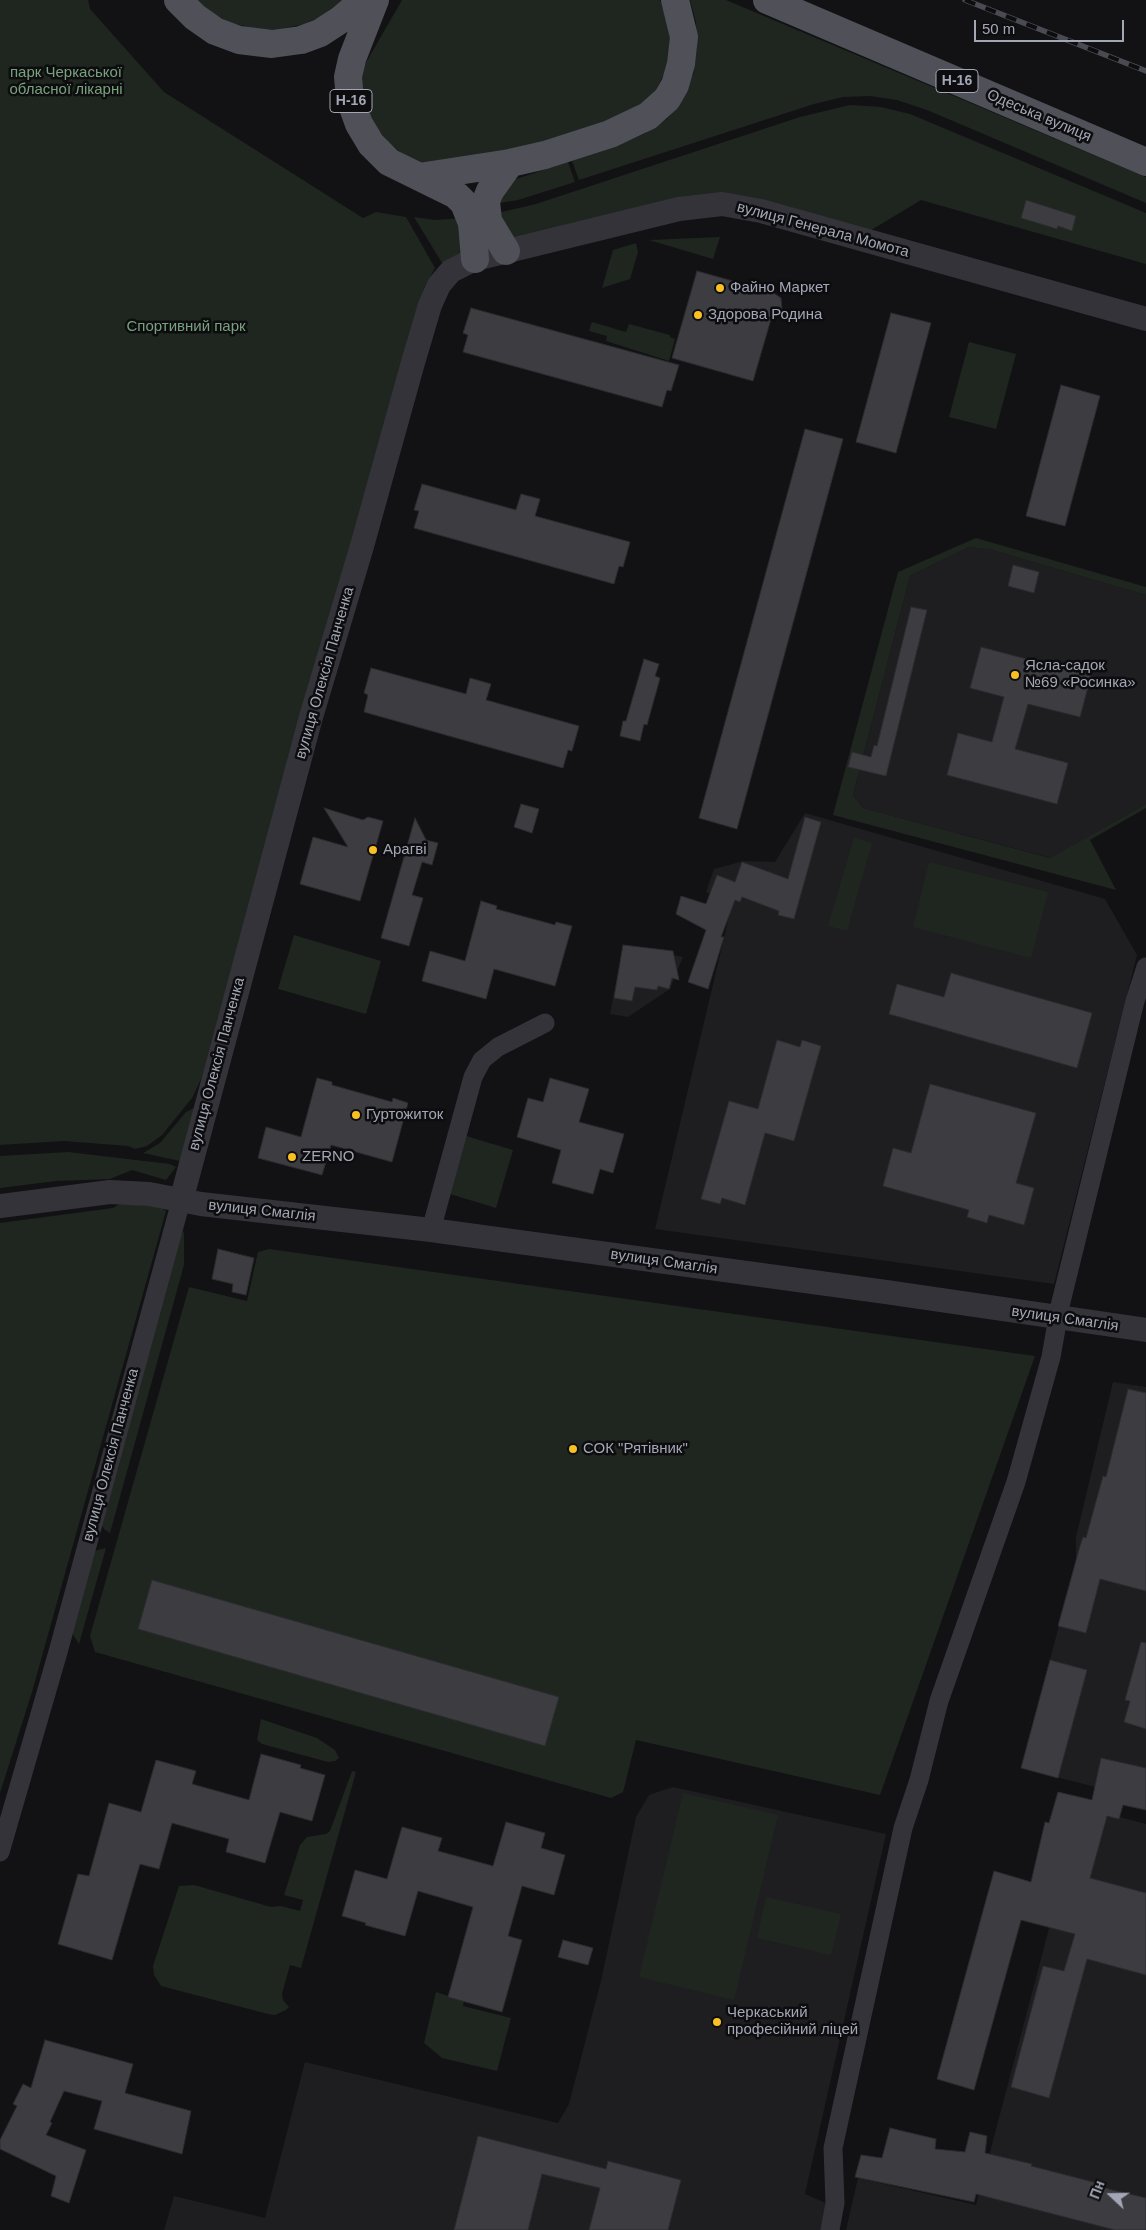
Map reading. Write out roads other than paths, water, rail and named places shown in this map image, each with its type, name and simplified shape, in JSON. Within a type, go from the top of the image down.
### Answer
[{"type":"main road","points":[[178,0],[195,17],[216,31],[244,41],[272,44],[300,40],[320,32],[340,20],[364,0]]},
{"type":"main road","name":"Н-16","points":[[375,0],[349,69],[350,99],[359,124],[371,144],[389,162],[419,177]]},
{"type":"main road","points":[[419,177],[510,163],[545,155],[610,134],[639,121],[662,105],[675,85],[683,54],[682,27],[675,0]]},
{"type":"main road","name":"Одеська вулиця","points":[[767,0],[1146,162]]},
{"type":"main road","points":[[506,251],[488,221],[486,201],[490,191],[510,163]]},
{"type":"main road","points":[[419,177],[456,195],[464,203],[472,223],[474,259]]},
{"type":"street","name":"вулиця Генерала Момота","points":[[444,278],[451,271],[474,259],[679,209],[712,204],[761,211],[1146,319]]},
{"type":"street","name":"вулиця Олексія Панченка","points":[[0,1852],[58,1652],[311,717],[362,546],[430,305],[444,278]]},
{"type":"street","points":[[830,2230],[835,2203],[833,2148],[903,1828],[919,1780],[939,1701],[1016,1482],[1051,1357],[1057,1318],[1132,1010],[1146,967]]},
{"type":"street","points":[[431,1230],[473,1077],[482,1060],[498,1047],[546,1023]]},
{"type":"street","name":"вулиця Смаглія","points":[[0,1206],[110,1192],[149,1194],[181,1201],[431,1230],[886,1292],[1146,1330]]},
{"type":"railway","points":[[965,0],[1146,71]]},
{"type":"place","name":"Файно Маркет","points":[[720,288]]},
{"type":"place","name":"Здорова Родина","points":[[698,315]]},
{"type":"place","name":"Ясла-садок №69 «Росинка»","points":[[1015,675]]},
{"type":"place","name":"Арагві","points":[[373,850]]},
{"type":"place","name":"Гуртожиток","points":[[356,1115]]},
{"type":"place","name":"ZERNO","points":[[292,1157]]},
{"type":"place","name":"СОК \"Рятівник\"","points":[[573,1449]]},
{"type":"place","name":"Черкаський професійний ліцей","points":[[717,2022]]},
{"type":"park label","name":"парк Черкаської обласної лікарні","points":[[66,82]]},
{"type":"park label","name":"Спортивний парк","points":[[186,327]]}]
